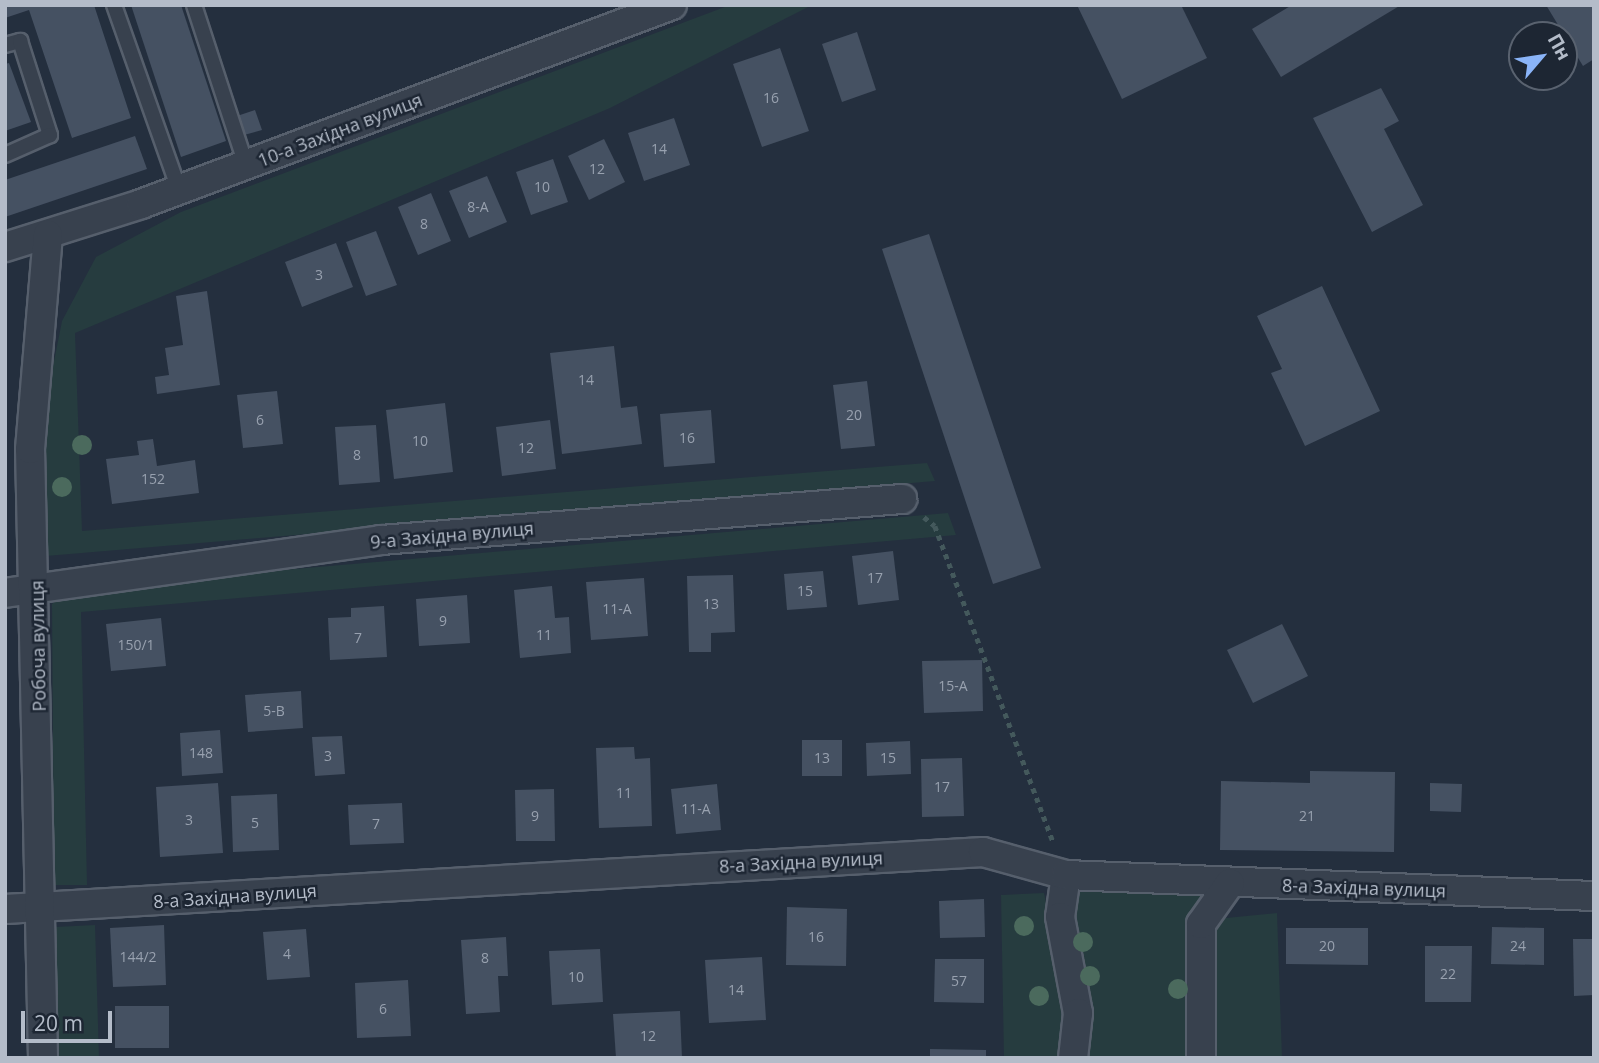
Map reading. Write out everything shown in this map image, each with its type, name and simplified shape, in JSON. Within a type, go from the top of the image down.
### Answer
[{"type":"street","name":"10-а Західна вулиця","points":[[5,247],[179,190],[672,5]]},
{"type":"street","name":"Робоча вулиця","points":[[43,1058],[37,588],[30,449],[48,235]]},
{"type":"street","name":"9-а Західна вулиця","points":[[5,593],[381,540],[901,499]]},
{"type":"street","name":"8-а Західна вулиця","points":[[5,909],[983,852],[1066,875],[1594,896]]},
{"type":"street","points":[[1066,875],[1060,917],[1078,1013],[1073,1058]]},
{"type":"street","points":[[1201,1058],[1201,924],[1230,883]]},
{"type":"lane","points":[[114,5],[179,190]]},
{"type":"lane","points":[[194,5],[246,165]]},
{"type":"lane","points":[[5,46],[20,41],[50,135],[5,155]]},
{"type":"path","points":[[901,499],[935,526],[1066,875]]},
{"type":"green space","points":[[730,5],[812,5],[610,108],[75,333],[82,531],[927,463],[935,481],[46,556],[43,416],[62,321],[96,257],[181,212]]},
{"type":"green space","points":[[948,513],[956,535],[81,612],[87,885],[54,885],[52,604],[72,588]]},
{"type":"green space","points":[[1073,890],[1214,892],[1194,1058],[1080,1058],[1068,919]]},
{"type":"green space","points":[[1044,893],[1070,1015],[1065,1058],[1004,1058],[1001,895]]},
{"type":"green space","points":[[1277,913],[1282,1058],[1215,1058],[1216,919]]},
{"type":"green space","points":[[95,925],[99,1058],[59,1058],[55,927]]},
{"type":"building","points":[[5,5],[94,5],[131,118],[72,138],[29,10],[5,18]]},
{"type":"building","points":[[131,5],[181,5],[226,141],[181,157]]},
{"type":"building","points":[[1077,5],[1181,5],[1207,58],[1122,99]]},
{"type":"building","points":[[1292,5],[1401,5],[1281,77],[1252,29]]},
{"type":"building","points":[[1546,5],[1594,5],[1594,59],[1583,66],[1578,58],[1578,21],[1556,21]]},
{"type":"building","points":[[857,32],[876,90],[842,102],[822,44]]},
{"type":"building","points":[[780,48],[809,131],[762,147],[733,64]]},
{"type":"building","points":[[9,63],[31,122],[5,131],[5,64]]},
{"type":"building","points":[[1381,88],[1399,121],[1384,129],[1423,205],[1372,232],[1313,118]]},
{"type":"building","points":[[255,110],[262,130],[244,135],[237,116]]},
{"type":"building","points":[[674,118],[690,165],[644,181],[628,133]]},
{"type":"building","points":[[135,136],[147,169],[5,217],[5,180]]},
{"type":"building","points":[[604,139],[625,182],[589,200],[568,156]]},
{"type":"building","points":[[553,159],[568,202],[531,215],[516,172]]},
{"type":"building","points":[[487,176],[507,222],[469,238],[449,191]]},
{"type":"building","points":[[431,193],[451,241],[418,255],[398,207]]},
{"type":"building","points":[[376,231],[397,285],[366,296],[346,242]]},
{"type":"building","points":[[929,234],[1041,568],[993,584],[882,249]]},
{"type":"building","points":[[336,243],[353,287],[302,307],[285,262]]},
{"type":"building","points":[[1322,286],[1380,411],[1305,446],[1271,373],[1282,369],[1257,316]]},
{"type":"building","points":[[207,291],[220,385],[157,394],[155,377],[169,375],[165,348],[183,345],[176,296]]},
{"type":"building","points":[[614,346],[621,408],[637,406],[642,444],[562,454],[550,353]]},
{"type":"building","points":[[867,381],[875,446],[841,449],[833,385]]},
{"type":"building","points":[[277,391],[283,444],[243,448],[237,395]]},
{"type":"building","points":[[445,403],[453,472],[394,479],[386,410]]},
{"type":"building","points":[[711,410],[715,463],[664,467],[660,414]]},
{"type":"building","points":[[550,420],[556,469],[502,476],[496,427]]},
{"type":"building","points":[[376,425],[380,482],[339,485],[335,427]]},
{"type":"building","points":[[153,439],[157,466],[195,460],[199,493],[112,504],[106,459],[139,455],[137,441]]},
{"type":"building","points":[[893,551],[899,600],[858,605],[852,556]]},
{"type":"building","points":[[823,571],[827,607],[787,610],[784,574]]},
{"type":"building","points":[[733,575],[735,632],[711,633],[711,652],[689,652],[687,576]]},
{"type":"building","points":[[644,578],[648,636],[591,640],[586,582]]},
{"type":"building","points":[[552,586],[555,618],[569,617],[571,653],[520,658],[514,590]]},
{"type":"building","points":[[467,595],[470,643],[419,646],[416,599]]},
{"type":"building","points":[[384,606],[387,657],[330,660],[328,618],[351,617],[351,608]]},
{"type":"building","points":[[161,618],[166,666],[111,671],[106,624]]},
{"type":"building","points":[[1282,624],[1308,676],[1253,703],[1227,650]]},
{"type":"building","points":[[982,660],[983,711],[924,713],[922,661]]},
{"type":"building","points":[[301,691],[303,728],[248,732],[245,695]]},
{"type":"building","points":[[220,730],[223,773],[182,776],[180,733]]},
{"type":"building","points":[[342,736],[345,774],[315,776],[312,737]]},
{"type":"building","points":[[802,740],[842,740],[842,776],[802,776]]},
{"type":"building","points":[[910,741],[911,774],[867,776],[866,743]]},
{"type":"building","points":[[634,747],[635,759],[650,758],[652,826],[599,828],[596,748]]},
{"type":"building","points":[[962,758],[964,816],[922,817],[921,759]]},
{"type":"building","points":[[1310,771],[1395,772],[1394,852],[1220,850],[1221,781],[1310,783]]},
{"type":"building","points":[[218,783],[223,853],[160,857],[156,787]]},
{"type":"building","points":[[1430,783],[1462,784],[1461,812],[1430,811]]},
{"type":"building","points":[[717,784],[721,830],[676,834],[671,789]]},
{"type":"building","points":[[554,789],[555,841],[516,841],[515,790]]},
{"type":"building","points":[[277,794],[279,850],[233,852],[231,796]]},
{"type":"building","points":[[402,803],[404,843],[350,845],[348,805]]},
{"type":"building","points":[[984,899],[985,937],[940,938],[939,901]]},
{"type":"building","points":[[787,907],[847,909],[846,966],[786,965]]},
{"type":"building","points":[[164,925],[166,985],[113,987],[110,928]]},
{"type":"building","points":[[1492,927],[1544,928],[1544,965],[1491,964]]},
{"type":"building","points":[[1286,928],[1368,928],[1368,965],[1286,964]]},
{"type":"building","points":[[306,929],[310,977],[267,980],[263,932]]},
{"type":"building","points":[[506,937],[508,976],[498,976],[500,1012],[466,1014],[461,940]]},
{"type":"building","points":[[1573,939],[1594,939],[1594,995],[1574,996]]},
{"type":"building","points":[[1425,946],[1472,946],[1471,1002],[1425,1002]]},
{"type":"building","points":[[600,949],[603,1002],[552,1005],[549,951]]},
{"type":"building","points":[[762,957],[766,1020],[709,1023],[705,960]]},
{"type":"building","points":[[935,959],[984,959],[984,1003],[934,1002]]},
{"type":"building","points":[[408,980],[411,1036],[357,1038],[355,983]]},
{"type":"building","points":[[115,1006],[169,1006],[169,1048],[115,1048]]},
{"type":"building","points":[[680,1011],[682,1058],[616,1058],[613,1014]]},
{"type":"building","points":[[930,1049],[986,1050],[986,1058],[930,1058]]}]
